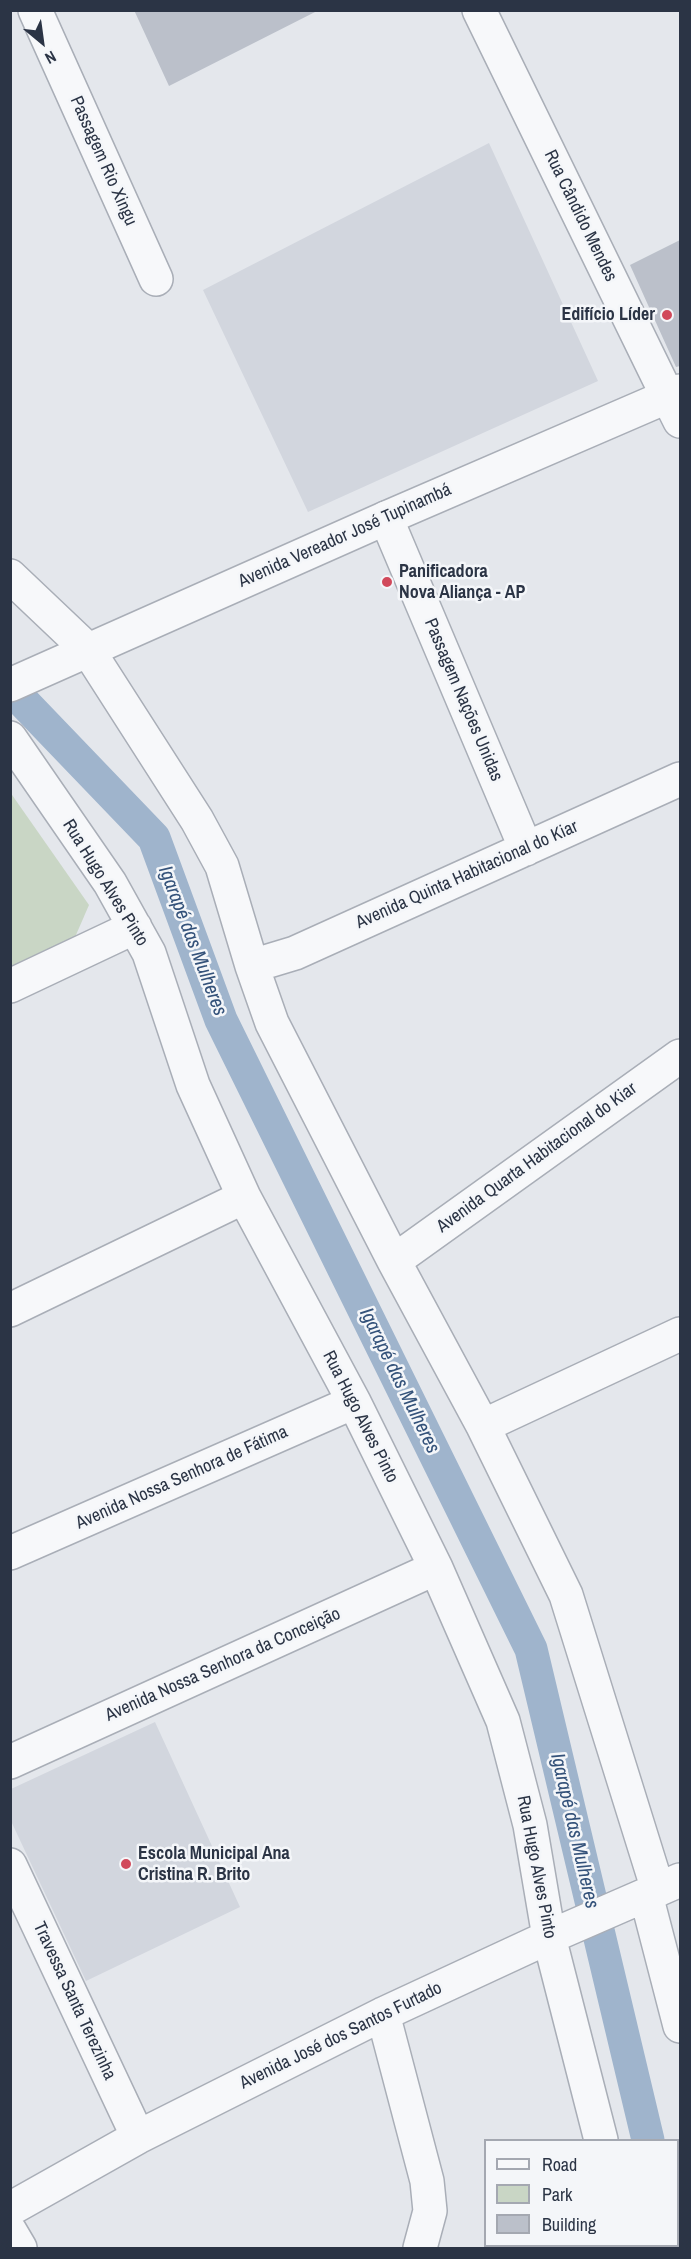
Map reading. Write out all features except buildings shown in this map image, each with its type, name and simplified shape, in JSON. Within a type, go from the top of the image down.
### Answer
[{"type":"street","name":"Passagem Rio Xingu","points":[[35,10],[156,279]]},
{"type":"street","name":"Rua Cândido Mendes","points":[[479,10],[676,403]]},
{"type":"street","name":"Avenida Vereador José Tupinambá","points":[[10,685],[386,518],[676,403]]},
{"type":"street","name":"Passagem Nações Unidas","points":[[386,518],[526,849]]},
{"type":"street","points":[[10,576],[75,656],[197,820],[222,866],[272,1023],[394,1261],[483,1426],[566,1596],[653,1892],[681,2026]]},
{"type":"street","name":"Rua Hugo Alves Pinto","points":[[10,738],[110,883],[149,953],[193,1085],[244,1197],[354,1402],[436,1568],[503,1721],[560,1933],[601,2139]]},
{"type":"street","name":"Avenida Quinta Habitacional do Kiar","points":[[252,966],[295,953],[681,779]]},
{"type":"street","points":[[10,986],[135,927]]},
{"type":"street","name":"Avenida Quarta Habitacional do Kiar","points":[[394,1261],[681,1056]]},
{"type":"street","points":[[10,1310],[244,1197]]},
{"type":"street","points":[[483,1426],[681,1334]]},
{"type":"street","name":"Avenida Nossa Senhora de Fátima","points":[[10,1553],[354,1402]]},
{"type":"street","name":"Avenida Nossa Senhora da Conceição","points":[[10,1761],[436,1568]]},
{"type":"street","name":"Travessa Santa Terezinha","points":[[10,1865],[138,2137]]},
{"type":"street","name":"Avenida José dos Santos Furtado","points":[[10,2209],[138,2137],[383,2014],[653,1892]]},
{"type":"street","points":[[383,2014],[428,2181],[430,2211],[420,2248]]},
{"type":"street","points":[[10,2231],[20,2248]]},
{"type":"shaded area","points":[[489,143],[598,381],[308,512],[203,290]]},
{"type":"shaded area","name":"Escola Municipal Ana Cristina R. Brito","points":[[155,1722],[240,1907],[86,1981],[11,1821],[11,1789]]},
{"type":"green space","points":[[10,792],[89,905],[69,951],[10,978]]},
{"type":"waterway","name":"Igarapé das Mulheres","points":[[10,688],[154,838],[221,1020],[531,1649],[648,2139]]},
{"type":"place","name":"Edifício Líder","points":[[667,315]]},
{"type":"place","name":"Panificadora Nova Aliança - AP","points":[[387,582]]},
{"type":"place","name":"Escola Municipal Ana Cristina R. Brito","points":[[126,1864]]}]
